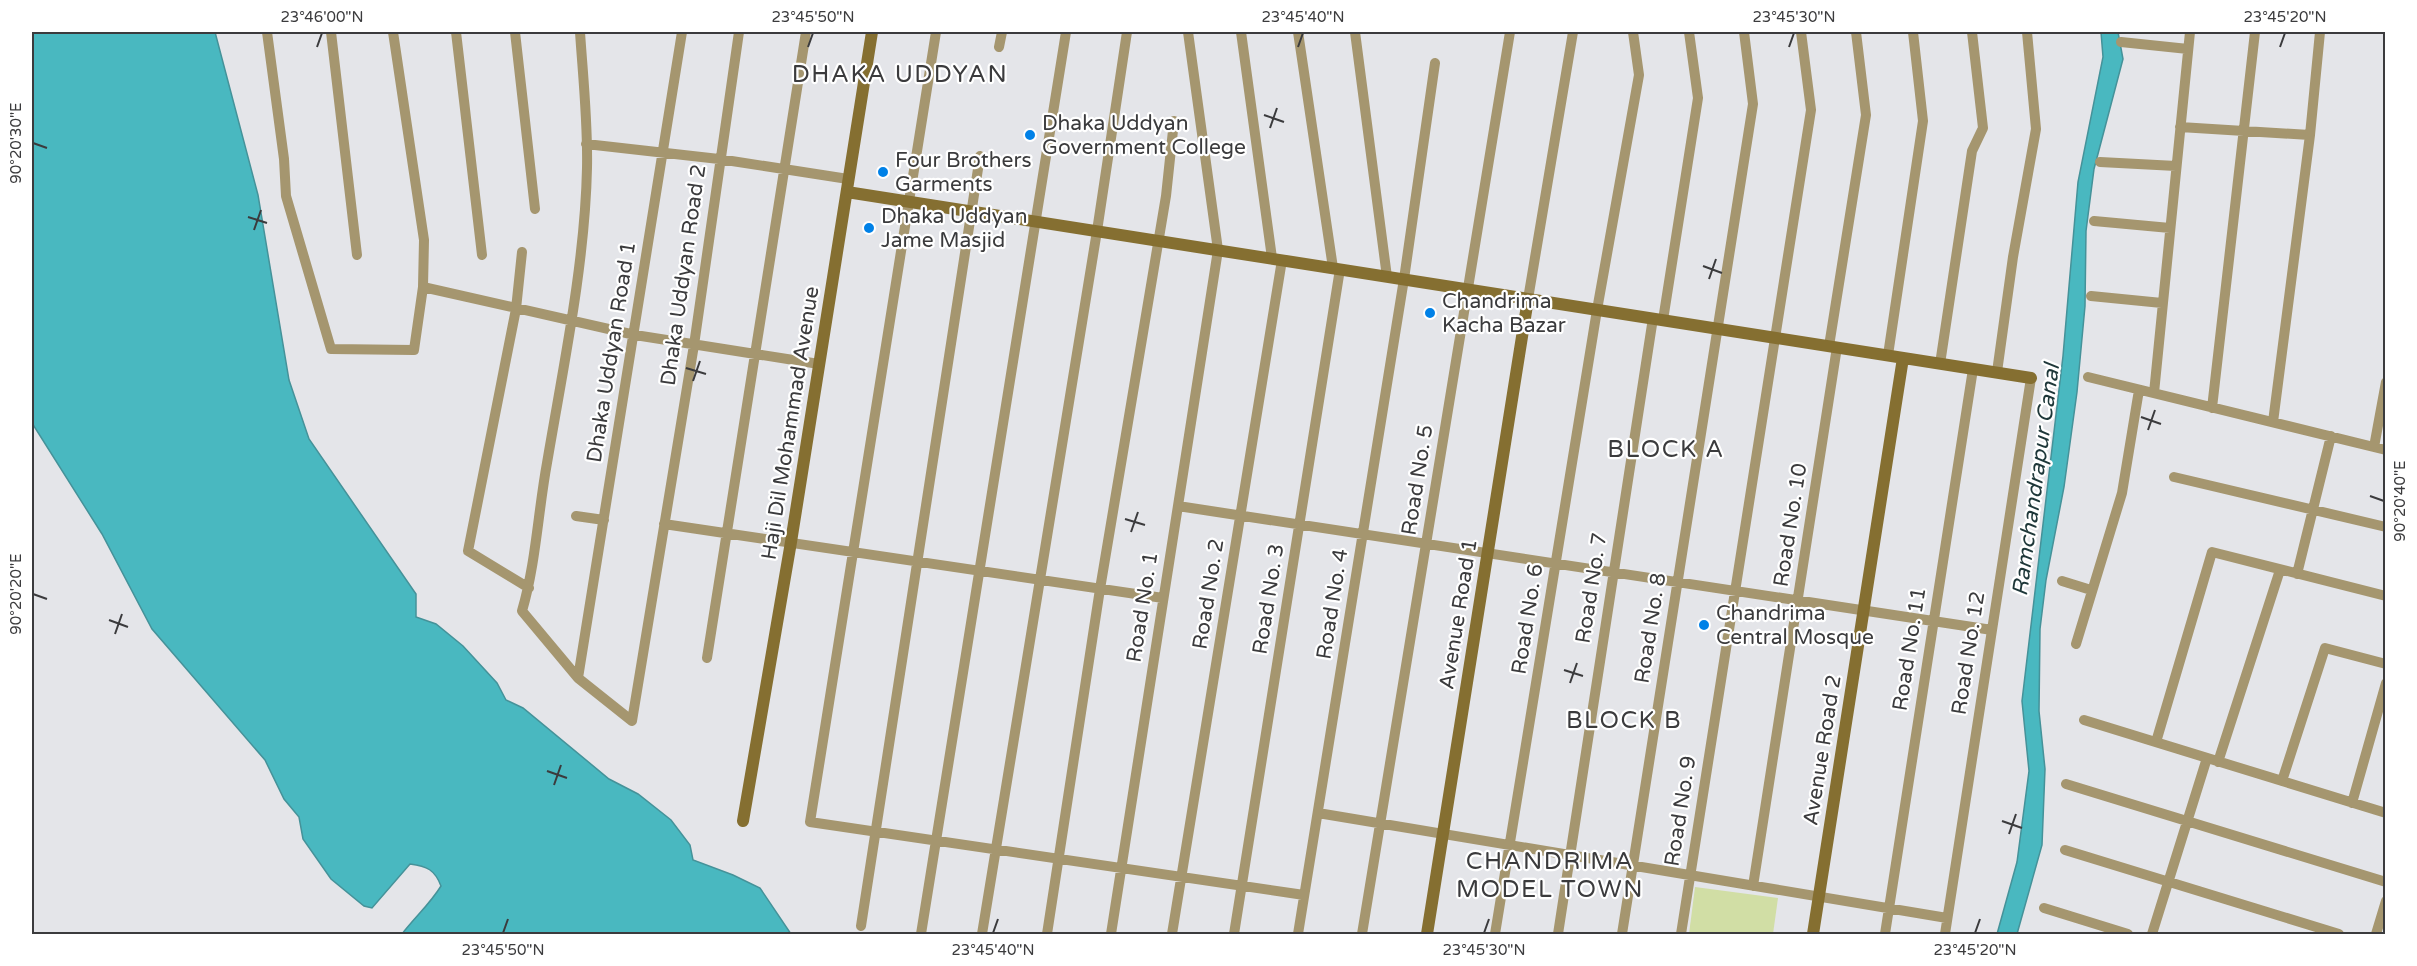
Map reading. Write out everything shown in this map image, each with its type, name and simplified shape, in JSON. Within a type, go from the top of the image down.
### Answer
[{"type":"street","points":[[267,32],[284,159],[286,196],[331,350],[414,350],[423,287],[423,240],[393,32]]},
{"type":"street","points":[[331,32],[357,255]]},
{"type":"street","points":[[456,32],[482,255]]},
{"type":"street","points":[[515,32],[535,209]]},
{"type":"street","points":[[578,678],[522,611],[528,588],[571,319],[582,220],[587,169],[580,32]]},
{"type":"street","name":"Dhaka Uddyan Road 1","points":[[578,678],[682,32]]},
{"type":"street","name":"Dhaka Uddyan Road 2","points":[[578,678],[632,721],[694,345],[739,32]]},
{"type":"street","points":[[707,658],[806,32]]},
{"type":"street","name":"Haji Dil Mohammad Avenue","points":[[743,821],[791,542],[872,32]]},
{"type":"street","points":[[936,32],[810,822],[1304,895]]},
{"type":"street","points":[[999,47],[1002,32]]},
{"type":"street","points":[[921,934],[1066,32]]},
{"type":"street","points":[[982,934],[1097,231],[1127,32]]},
{"type":"street","name":"Road No. 1","points":[[1111,934],[1218,250],[1188,32]]},
{"type":"street","name":"Road No. 2","points":[[1172,934],[1240,515],[1277,259],[1241,32]]},
{"type":"street","name":"Road No. 3","points":[[1234,934],[1299,524],[1336,269],[1298,32]]},
{"type":"street","points":[[1355,32],[1387,277]]},
{"type":"street","name":"Road No. 5","points":[[1362,934],[1510,32]]},
{"type":"street","points":[[1528,299],[1573,32]]},
{"type":"street","name":"Road No. 6","points":[[1496,934],[1598,310],[1639,75],[1633,32]]},
{"type":"street","name":"Road No. 7","points":[[1558,934],[1614,572],[1698,98],[1689,32]]},
{"type":"street","name":"Road No. 8","points":[[1622,934],[1753,104],[1744,32]]},
{"type":"street","name":"Road No. 9","points":[[1681,934],[1811,110],[1801,32]]},
{"type":"street","name":"Road No. 10","points":[[1753,886],[1798,601],[1866,115],[1856,32]]},
{"type":"street","points":[[1888,355],[1923,121],[1913,32]]},
{"type":"street","points":[[1940,364],[1972,151],[1983,128],[1972,32]]},
{"type":"street","points":[[1997,372],[2013,256],[2036,129],[2027,32]]},
{"type":"street","points":[[2154,393],[2190,32]]},
{"type":"street","points":[[2212,408],[2255,32]]},
{"type":"street","points":[[2273,422],[2310,135],[2320,32]]},
{"type":"street","points":[[2121,42],[2188,48]]},
{"type":"street","name":"Road No. 4","points":[[1298,934],[1404,279],[1435,63]]},
{"type":"street","points":[[1047,934],[1166,196],[1174,121]]},
{"type":"street","points":[[2180,127],[2310,135]]},
{"type":"street","points":[[586,144],[784,169],[909,202],[2031,378]]},
{"type":"street","points":[[861,926],[980,156]]},
{"type":"street","points":[[2100,162],[2176,166]]},
{"type":"street","points":[[2094,222],[2170,228]]},
{"type":"street","points":[[522,252],[516,309],[468,551],[528,588]]},
{"type":"street","points":[[423,287],[635,335],[819,364]]},
{"type":"street","points":[[2091,296],[2162,303]]},
{"type":"street","name":"Avenue Road 1","points":[[1427,934],[1528,299]]},
{"type":"street","name":"Avenue Road 2","points":[[1813,934],[1904,358]]},
{"type":"street","name":"Road No. 11","points":[[1884,934],[1972,369]]},
{"type":"street","points":[[2088,377],[2380,448],[2385,382]]},
{"type":"street","name":"Road No. 12","points":[[1944,934],[2031,378]]},
{"type":"street","points":[[2076,644],[2122,494],[2139,390]]},
{"type":"street","points":[[2297,574],[2331,436]]},
{"type":"street","points":[[2174,477],[2385,527]]},
{"type":"street","points":[[1178,506],[1992,630]]},
{"type":"street","points":[[576,516],[604,520]]},
{"type":"street","points":[[664,524],[1163,598]]},
{"type":"street","points":[[2156,742],[2212,552],[2385,596]]},
{"type":"street","points":[[2218,762],[2280,570]]},
{"type":"street","points":[[2062,581],[2091,590]]},
{"type":"street","points":[[2282,781],[2325,648],[2385,664]]},
{"type":"street","points":[[2352,803],[2385,683]]},
{"type":"street","points":[[2084,720],[2385,813]]},
{"type":"street","points":[[2152,934],[2207,758]]},
{"type":"street","points":[[2066,784],[2385,882]]},
{"type":"street","points":[[1318,813],[1947,918]]},
{"type":"street","points":[[2065,850],[2339,934]]},
{"type":"street","points":[[2376,934],[2385,901]]},
{"type":"street","points":[[2044,908],[2128,934]]},
{"type":"green space","points":[[1695,887],[1778,898],[1773,934],[1689,934]]},
{"type":"water","points":[[32,32],[215,32],[258,195],[289,380],[309,439],[416,594],[416,617],[436,624],[463,646],[497,683],[506,700],[523,708],[609,779],[638,794],[671,820],[690,845],[693,860],[760,888],[791,934],[402,934],[441,886],[430,870],[410,864],[372,908],[364,906],[331,879],[303,839],[299,817],[284,799],[265,760],[152,629],[102,534],[32,423]]},
{"type":"water","points":[[2101,32],[2118,32],[2123,59],[2094,169],[2086,231],[2085,306],[2077,392],[2064,487],[2046,580],[2040,629],[2039,711],[2045,769],[2042,845],[2017,934],[1997,934],[2017,862],[2029,771],[2022,701],[2063,356],[2078,182],[2103,57]]},
{"type":"place","name":"Dhaka Uddyan Government College","points":[[1030,135]]},
{"type":"place","name":"Four Brothers Garments","points":[[883,172]]},
{"type":"place","name":"Dhaka Uddyan Jame Masjid","points":[[869,228]]},
{"type":"place","name":"Chandrima Kacha Bazar","points":[[1430,313]]},
{"type":"place","name":"Chandrima Central Mosque","points":[[1704,625]]},
{"type":"district","name":"DHAKA UDDYAN","points":[[900,74]]},
{"type":"district","name":"BLOCK A","points":[[1666,449]]},
{"type":"district","name":"BLOCK B","points":[[1624,720]]},
{"type":"district","name":"CHANDRIMA MODEL TOWN","points":[[1550,875]]},
{"type":"water label","name":"Ramchandrapur Canal","points":[[2035,480]]}]
